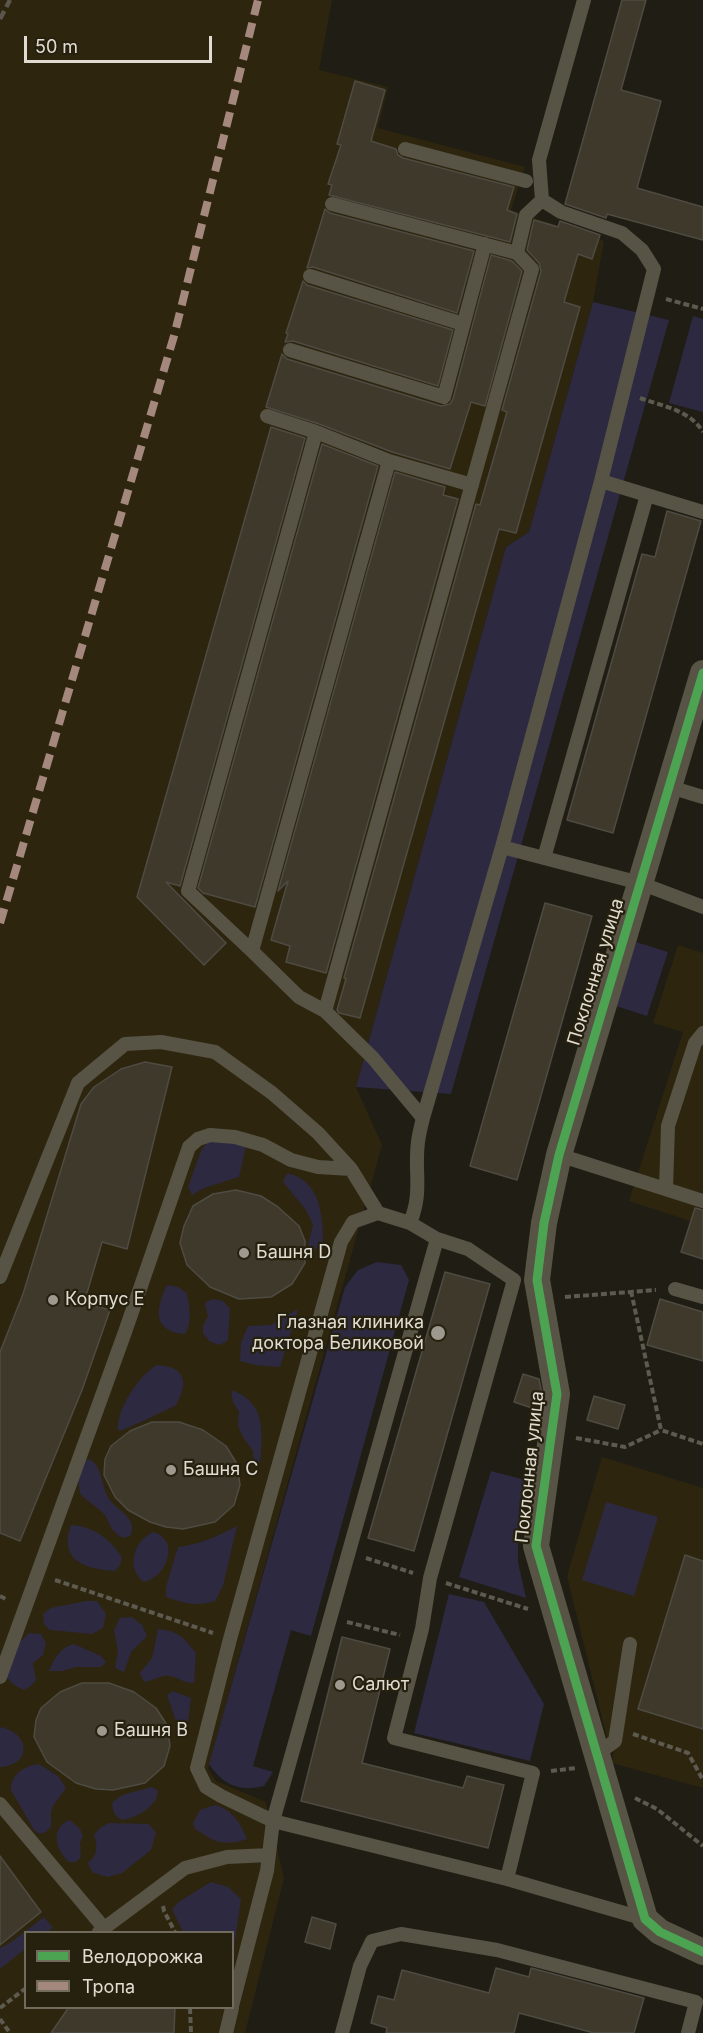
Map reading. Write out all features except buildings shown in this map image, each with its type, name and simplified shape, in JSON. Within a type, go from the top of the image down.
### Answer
[{"type":"street","name":"Поклонная улица","points":[[645,1919],[536,1546],[557,1394],[537,1280],[544,1223],[559,1155],[703,672]]},
{"type":"street","points":[[645,1919],[660,1932],[703,1952]]},
{"type":"lane","points":[[542,200],[539,160],[584,0]]},
{"type":"lane","points":[[405,149],[526,181]]},
{"type":"lane","points":[[517,253],[526,215],[542,200]]},
{"type":"lane","points":[[410,1222],[417,1207],[418,1142],[423,1118],[502,847],[601,481],[654,268],[642,250],[622,233],[561,212],[542,200]]},
{"type":"lane","points":[[325,1011],[532,269],[517,253],[332,204]]},
{"type":"lane","points":[[290,350],[444,397],[485,244]]},
{"type":"lane","points":[[310,276],[463,324]]},
{"type":"lane","points":[[267,416],[316,432],[389,461],[472,485]]},
{"type":"lane","points":[[316,432],[188,891],[299,997],[325,1011],[373,1058],[423,1118]]},
{"type":"lane","points":[[252,951],[389,461]]},
{"type":"lane","points":[[601,481],[703,513]]},
{"type":"lane","points":[[544,858],[647,495]]},
{"type":"lane","points":[[670,787],[703,797]]},
{"type":"lane","points":[[502,847],[640,883],[703,906]]},
{"type":"lane","points":[[666,1189],[668,1126],[695,1043],[703,1033]]},
{"type":"lane","points":[[0,1277],[78,1083],[125,1044],[161,1042],[214,1052],[279,1100],[318,1133],[351,1169],[378,1213]]},
{"type":"lane","points":[[0,1677],[132,1313],[189,1147],[198,1139],[210,1136],[235,1137],[263,1145],[291,1160],[318,1167],[351,1169]]},
{"type":"lane","points":[[559,1155],[703,1201]]},
{"type":"lane","points":[[507,1880],[533,1773],[394,1738],[419,1640],[430,1578],[514,1280],[468,1249],[437,1239],[410,1222],[378,1213],[353,1222],[341,1242],[230,1639],[197,1768],[206,1787],[273,1821],[507,1880],[645,1919]]},
{"type":"lane","points":[[234,1999],[267,1870],[273,1821],[437,1239]]},
{"type":"lane","points":[[675,1289],[703,1297]]},
{"type":"lane","points":[[601,1767],[615,1741],[630,1644]]},
{"type":"lane","points":[[0,1804],[101,1930],[184,1868],[227,1857],[269,1856]]},
{"type":"lane","points":[[342,2033],[360,1966],[372,1941],[401,1934],[497,1950],[700,2003],[688,2033]]},
{"type":"lane","points":[[226,2033],[232,2009]]},
{"type":"path","points":[[647,294],[703,309]]},
{"type":"path","points":[[622,392],[688,415],[698,423],[703,432]]},
{"type":"path","points":[[540,1299],[675,1289]]},
{"type":"path","points":[[631,1291],[661,1430]]},
{"type":"path","points":[[85,1297],[132,1313]]},
{"type":"path","points":[[552,1434],[625,1447],[661,1430],[703,1444]]},
{"type":"path","points":[[349,1552],[557,1618]]},
{"type":"path","points":[[37,1574],[204,1631]]},
{"type":"path","points":[[330,1618],[419,1640]]},
{"type":"path","points":[[617,1729],[688,1753],[703,1780]]},
{"type":"path","points":[[533,1773],[601,1767],[703,1846]]},
{"type":"path","points":[[0,2008],[24,1990]]},
{"type":"path","points":[[190,2009],[191,2033]]},
{"type":"path","points":[[0,2019],[10,2033]]},
{"type":"shaded area","points":[[0,0],[332,0],[319,70],[388,87],[378,128],[525,167],[511,210],[604,241],[593,302],[529,532],[506,547],[356,1087],[382,1145],[208,1769],[216,1781],[266,1802],[284,1878],[245,2033],[0,2033]]},
{"type":"shaded area","points":[[593,302],[669,320],[451,1094],[356,1087],[506,547],[529,532]]},
{"type":"shaded area","points":[[693,316],[703,319],[703,412],[669,403]]},
{"type":"shaded area","points":[[636,942],[668,952],[647,1016],[616,1006]]},
{"type":"shaded area","points":[[678,945],[703,953],[703,1225],[629,1201],[683,1032],[653,1023]]},
{"type":"shaded area","points":[[210,1138],[246,1146],[239,1177],[204,1188],[192,1195],[188,1187],[201,1151]]},
{"type":"shaded area","points":[[287,1173],[307,1183],[317,1200],[322,1221],[323,1242],[313,1251],[308,1245],[313,1225],[306,1210],[283,1182]]},
{"type":"shaded area","points":[[377,1262],[401,1265],[409,1280],[311,1636],[291,1630],[253,1766],[273,1772],[264,1786],[239,1787],[226,1782],[209,1764],[345,1287],[358,1270]]},
{"type":"shaded area","points":[[167,1285],[178,1287],[187,1293],[190,1319],[185,1334],[174,1332],[161,1324],[160,1302]]},
{"type":"shaded area","points":[[213,1299],[223,1301],[230,1309],[228,1339],[219,1345],[209,1341],[203,1333],[203,1326],[208,1316],[205,1305]]},
{"type":"shaded area","points":[[298,1309],[280,1367],[240,1361],[241,1343],[248,1326],[271,1325]]},
{"type":"shaded area","points":[[157,1365],[174,1369],[182,1377],[183,1389],[176,1405],[118,1431],[120,1414],[130,1394],[143,1376]]},
{"type":"shaded area","points":[[231,1390],[251,1402],[260,1419],[262,1440],[260,1462],[254,1466],[253,1451],[238,1425],[239,1411],[233,1403]]},
{"type":"shaded area","points":[[602,1457],[703,1488],[703,1788],[612,1763],[615,1741],[607,1738],[567,1576]]},
{"type":"shaded area","points":[[89,1459],[99,1470],[111,1502],[132,1524],[130,1536],[123,1538],[118,1535],[102,1512],[80,1493],[78,1479],[83,1462]]},
{"type":"shaded area","points":[[491,1471],[529,1481],[518,1526],[518,1562],[526,1598],[459,1577]]},
{"type":"shaded area","points":[[606,1502],[658,1517],[634,1596],[582,1580]]},
{"type":"shaded area","points":[[71,1525],[94,1531],[112,1545],[122,1557],[115,1571],[94,1568],[77,1561],[68,1547]]},
{"type":"shaded area","points":[[237,1526],[223,1586],[215,1601],[190,1604],[166,1597],[166,1587],[178,1547],[209,1539]]},
{"type":"shaded area","points":[[153,1532],[162,1536],[167,1542],[168,1558],[159,1573],[144,1582],[135,1570],[134,1555],[141,1542]]},
{"type":"shaded area","points":[[449,1594],[484,1602],[544,1704],[530,1761],[414,1733]]},
{"type":"shaded area","points":[[97,1601],[106,1614],[103,1628],[92,1634],[50,1630],[44,1624],[43,1614],[51,1608]]},
{"type":"shaded area","points":[[132,1617],[142,1625],[147,1636],[131,1652],[124,1672],[115,1668],[118,1651],[114,1630],[120,1618]]},
{"type":"shaded area","points":[[158,1629],[171,1631],[180,1636],[196,1653],[194,1683],[168,1676],[144,1682],[140,1673],[152,1658]]},
{"type":"shaded area","points":[[29,1633],[41,1634],[46,1643],[43,1655],[33,1663],[36,1680],[23,1690],[7,1678],[7,1669],[14,1660],[18,1644]]},
{"type":"shaded area","points":[[74,1644],[101,1656],[106,1662],[101,1667],[76,1667],[62,1671],[49,1671],[61,1651]]},
{"type":"shaded area","points":[[173,1691],[191,1698],[188,1723],[182,1738],[167,1695]]},
{"type":"shaded area","points":[[0,1728],[12,1731],[21,1740],[23,1751],[18,1761],[0,1767]]},
{"type":"shaded area","points":[[39,1764],[58,1776],[66,1788],[53,1806],[51,1827],[40,1834],[34,1830],[11,1790],[13,1779],[19,1772]]},
{"type":"shaded area","points":[[152,1787],[158,1791],[157,1797],[145,1811],[122,1820],[113,1811],[112,1803],[122,1795]]},
{"type":"shaded area","points":[[215,1805],[226,1810],[235,1818],[247,1839],[232,1843],[219,1842],[195,1829],[193,1823],[200,1810]]},
{"type":"shaded area","points":[[70,1820],[80,1829],[83,1836],[80,1843],[81,1857],[76,1862],[69,1862],[64,1857],[57,1840],[59,1828]]},
{"type":"shaded area","points":[[109,1823],[149,1824],[156,1833],[151,1850],[122,1873],[107,1877],[92,1872],[88,1863],[94,1857],[96,1850],[94,1835],[101,1827]]},
{"type":"shaded area","points":[[211,1882],[228,1887],[241,1899],[234,1948],[234,1931],[183,1931],[172,1909],[180,1901]]},
{"type":"shaded area","points":[[44,1917],[53,1928],[48,1931],[26,1931]]},
{"type":"shaded area","points":[[24,1932],[24,1950],[0,1969],[0,1948]]},
{"type":"railway","points":[[0,19],[10,0]]},
{"type":"marked path","points":[[0,923],[174,336],[258,0]]},
{"type":"cycle path","points":[[703,673],[559,1155],[544,1223],[537,1280],[557,1394],[536,1546],[645,1919],[660,1932],[703,1952]]},
{"type":"place","name":"Башня D","points":[[244,1253]]},
{"type":"place","name":"Корпус E","points":[[53,1300]]},
{"type":"place","name":"Глазная клиника доктора Беликовой","points":[[438,1333]]},
{"type":"place","name":"Башня C","points":[[171,1470]]},
{"type":"place","name":"Салют","points":[[340,1685]]},
{"type":"place","name":"Башня B","points":[[102,1731]]}]
